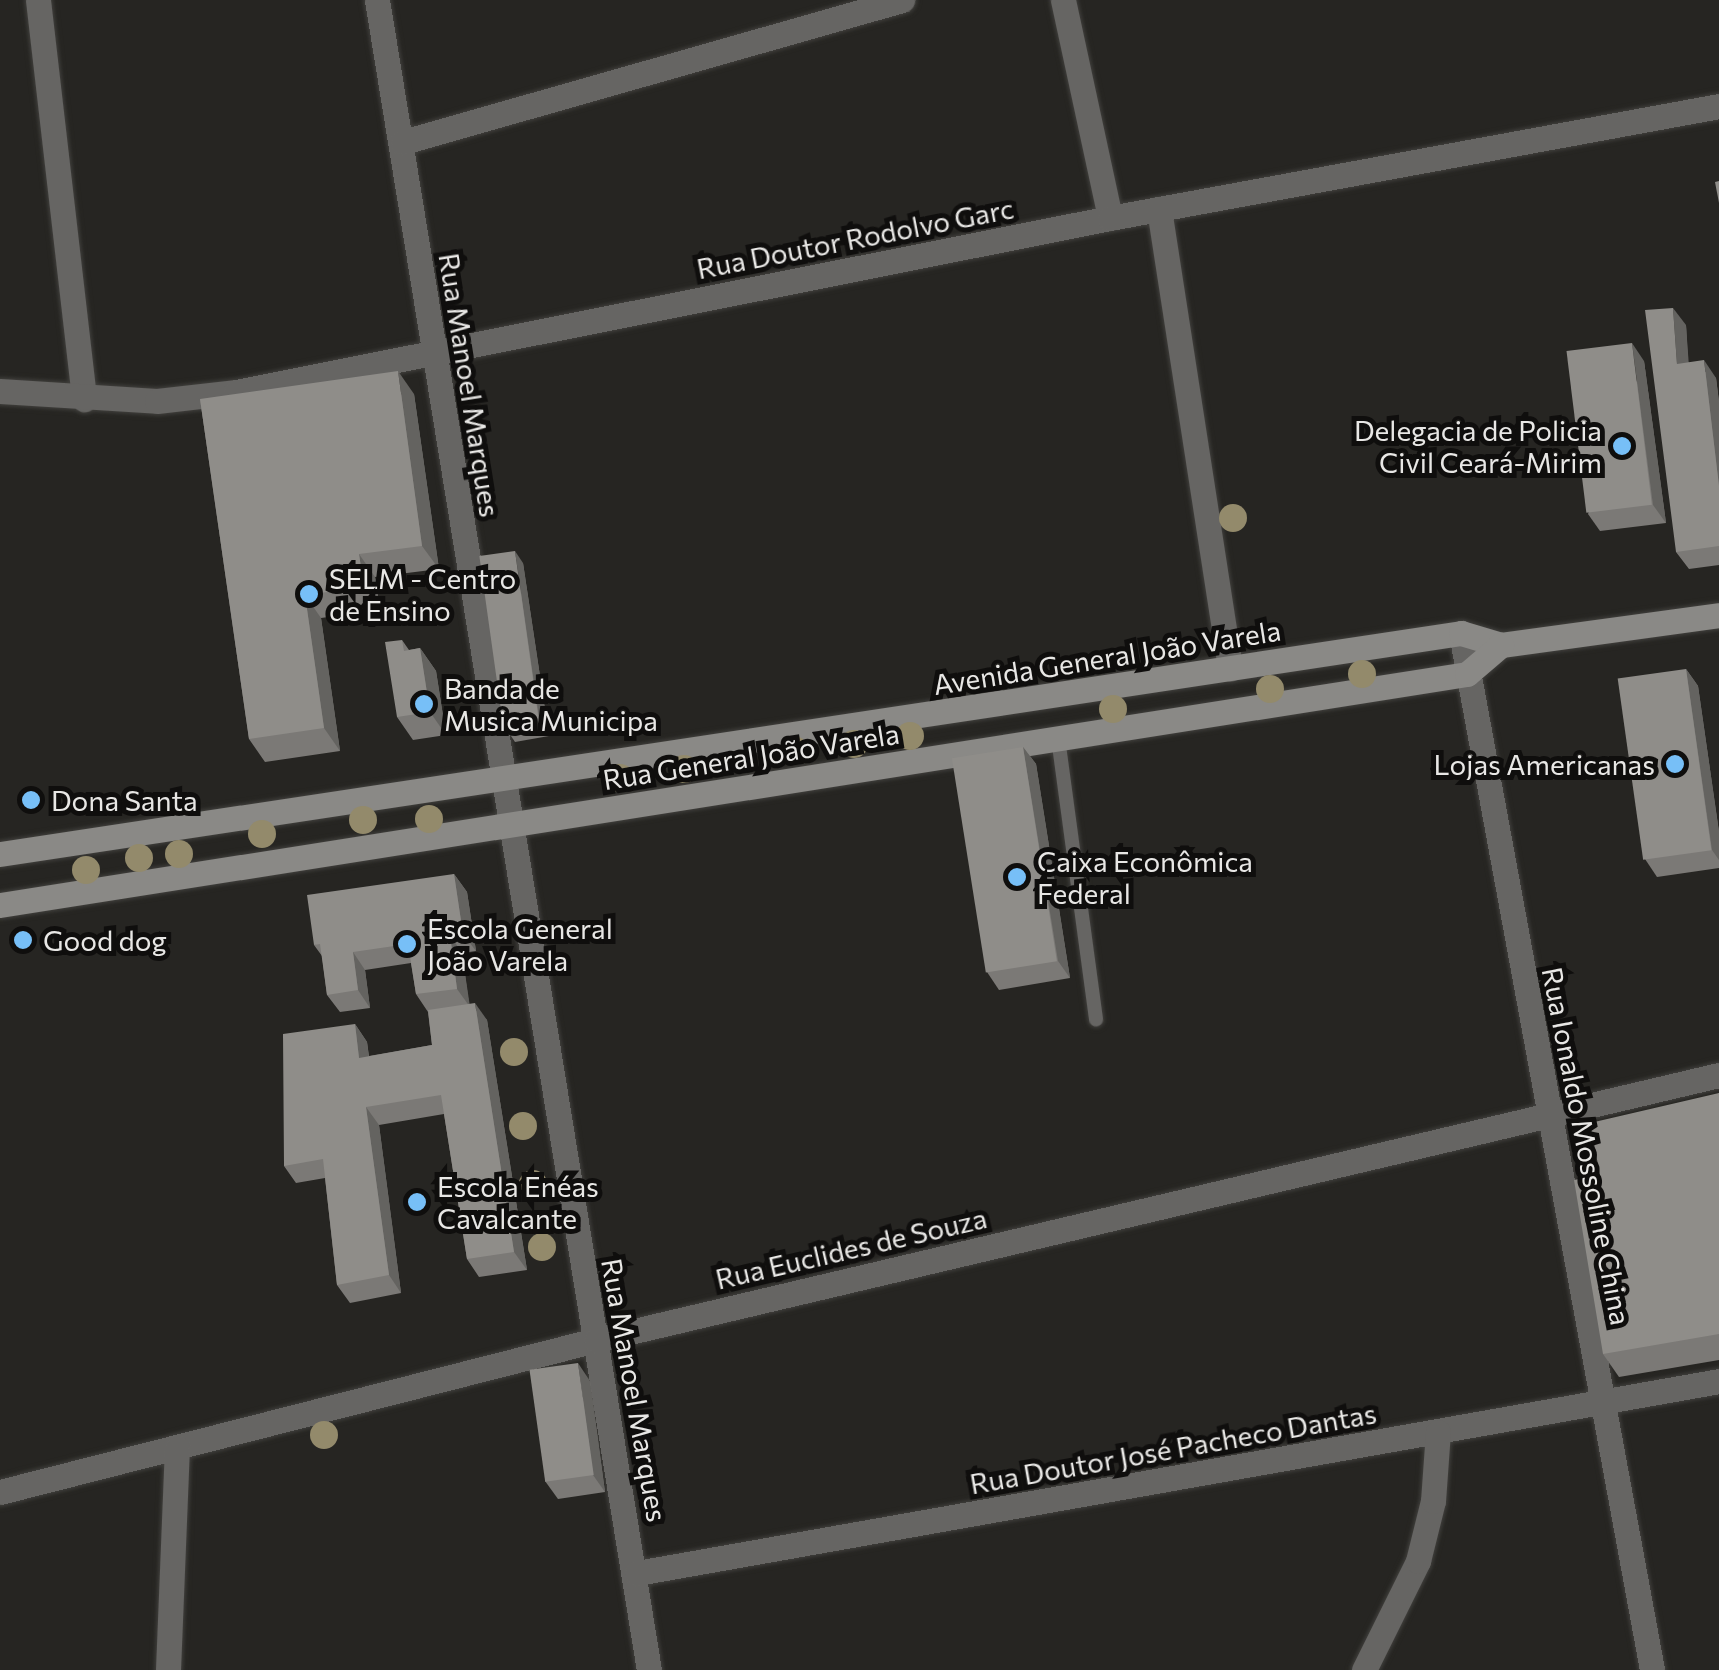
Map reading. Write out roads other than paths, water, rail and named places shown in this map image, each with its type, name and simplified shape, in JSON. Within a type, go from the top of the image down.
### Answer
[{"type":"main road","name":"Avenida General João Varela","points":[[503,778],[1461,633],[1501,645],[1719,614]]},
{"type":"main road","points":[[1467,674],[1501,645]]},
{"type":"main road","name":"Rua General João Varela","points":[[0,905],[1467,674]]},
{"type":"main road","points":[[0,854],[503,778]]},
{"type":"street","points":[[38,0],[84,399]]},
{"type":"street","name":"Rua Manoel Marques","points":[[377,0],[508,824],[637,1573],[649,1670]]},
{"type":"street","points":[[402,142],[899,0]]},
{"type":"street","points":[[1063,0],[1110,218]]},
{"type":"street","name":"Rua Doutor Rodolvo Garc","points":[[0,391],[84,399],[236,392],[1110,218],[1719,106]]},
{"type":"street","points":[[1159,209],[1230,670]]},
{"type":"street","name":"Rua Ionaldo Mossoline China","points":[[1461,633],[1652,1670]]},
{"type":"street","name":"Rua Euclides de Souza","points":[[0,1492],[596,1340],[1719,1075]]},
{"type":"street","name":"Rua Doutor José Pacheco Dantas","points":[[637,1573],[1719,1381]]},
{"type":"street","points":[[1364,1670],[1418,1562],[1433,1501],[1438,1432]]},
{"type":"street","points":[[168,1670],[176,1448]]},
{"type":"lane","points":[[1058,738],[1096,1019]]},
{"type":"place","name":"Delegacia de Policia Civil Ceará-Mirim","points":[[1622,446]]},
{"type":"place","name":"SELM - Centro de Ensino","points":[[309,594]]},
{"type":"place","name":"Banda de Musica Municipa","points":[[424,704]]},
{"type":"place","name":"Lojas Americanas","points":[[1675,764]]},
{"type":"place","name":"Dona Santa","points":[[31,800]]},
{"type":"place","name":"Caixa Econômica Federal","points":[[1017,877]]},
{"type":"place","name":"Good dog","points":[[23,940]]},
{"type":"place","name":"Escola General João Varela","points":[[407,944]]},
{"type":"place","name":"Escola Enéas Cavalcante","points":[[417,1202]]}]
